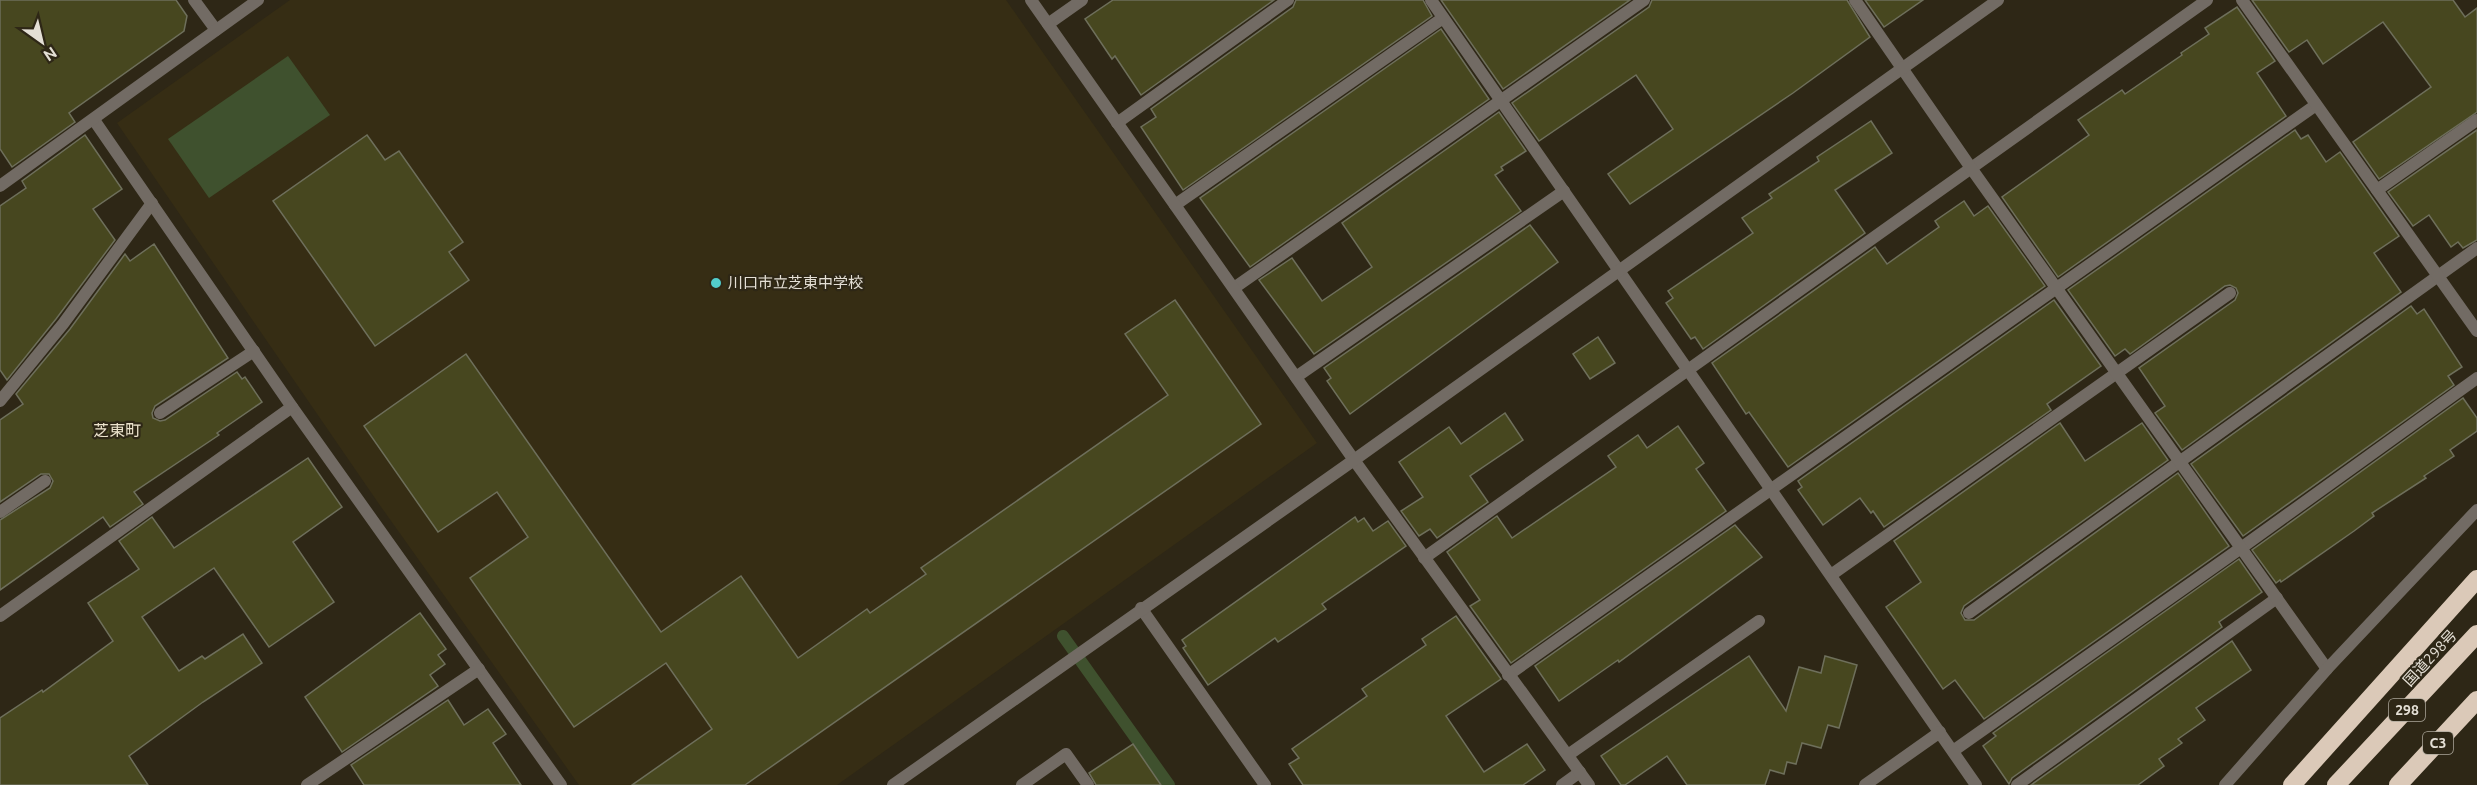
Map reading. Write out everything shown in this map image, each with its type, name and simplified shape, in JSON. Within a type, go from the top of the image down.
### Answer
[{"type":"highway","points":[[2292,785],[2477,579]]},
{"type":"highway","name":"国道298号","points":[[2336,785],[2477,634]]},
{"type":"highway","name":"C3","points":[[2398,785],[2477,700]]},
{"type":"street","points":[[194,0],[216,30]]},
{"type":"street","points":[[0,186],[258,0]]},
{"type":"street","points":[[1031,0],[1354,460],[1589,785]]},
{"type":"street","points":[[1048,24],[1082,0]]},
{"type":"street","points":[[1117,123],[1288,0]]},
{"type":"street","points":[[1431,0],[1976,785]]},
{"type":"street","points":[[1234,288],[1644,0]]},
{"type":"street","points":[[1855,0],[1971,168],[2326,669]]},
{"type":"street","points":[[893,785],[1354,460],[1998,0]]},
{"type":"street","points":[[1424,558],[2207,0]]},
{"type":"street","points":[[2242,0],[2477,331]]},
{"type":"street","points":[[1175,205],[1443,18]]},
{"type":"street","points":[[1508,675],[2316,105]]},
{"type":"street","points":[[94,120],[292,407],[561,785]]},
{"type":"street","points":[[2377,190],[2477,120]]},
{"type":"street","points":[[1296,377],[1564,191]]},
{"type":"street","points":[[0,400],[63,324],[152,203]]},
{"type":"street","points":[[1969,613],[2477,248]]},
{"type":"street","points":[[1831,575],[2230,293]]},
{"type":"street","points":[[160,413],[254,351]]},
{"type":"street","points":[[1953,751],[2477,378]]},
{"type":"street","points":[[0,616],[292,407]]},
{"type":"street","points":[[0,512],[45,481]]},
{"type":"street","points":[[2225,785],[2326,669],[2477,510]]},
{"type":"street","points":[[2017,785],[2277,598]]},
{"type":"street","points":[[1141,608],[1265,785]]},
{"type":"street","points":[[1568,755],[1759,621]]},
{"type":"street","points":[[307,785],[479,669]]},
{"type":"street","points":[[1864,785],[1940,732]]},
{"type":"street","points":[[1022,785],[1066,754],[1088,785]]},
{"type":"street","points":[[1562,785],[1580,772]]},
{"type":"shaded area","name":"川口市立芝東中学校","points":[[290,0],[1006,0],[1317,443],[837,785],[579,785],[379,504],[117,123]]},
{"type":"shaded area","points":[[288,56],[330,115],[209,198],[168,139]]},
{"type":"building","points":[[0,0],[176,0],[187,16],[184,31],[69,113],[75,122],[12,167],[0,149]]},
{"type":"building","points":[[1113,0],[1274,0],[1141,95],[1115,56],[1112,59],[1085,19]]},
{"type":"building","points":[[1296,0],[1423,0],[1432,16],[1183,190],[1141,127],[1156,117],[1151,109],[1293,7]]},
{"type":"building","points":[[1441,0],[1630,0],[1503,89]]},
{"type":"building","points":[[1652,0],[1847,0],[1870,37],[1793,93],[1630,204],[1608,174],[1673,129],[1636,75],[1539,141],[1512,103],[1649,7]]},
{"type":"building","points":[[1865,0],[1923,0],[1884,27]]},
{"type":"building","points":[[2252,0],[2453,0],[2465,17],[2477,8],[2477,112],[2379,179],[2353,142],[2431,87],[2383,22],[2323,64],[2307,40],[2289,52]]},
{"type":"building","points":[[2237,7],[2275,61],[2257,73],[2286,116],[2058,277],[2002,197],[2089,135],[2078,120],[2122,90],[2125,94],[2182,55],[2181,53],[2209,34],[2205,28]]},
{"type":"building","points":[[1441,29],[1489,99],[1250,267],[1200,198]]},
{"type":"building","points":[[1499,112],[1526,151],[1501,167],[1503,170],[1495,175],[1521,211],[1314,354],[1259,280],[1292,258],[1322,301],[1372,267],[1342,223]]},
{"type":"building","points":[[1871,121],[1892,153],[1835,190],[1865,233],[1703,349],[1695,337],[1691,339],[1666,303],[1673,298],[1668,291],[1753,233],[1742,218],[1772,198],[1769,194],[1819,161],[1817,157]]},
{"type":"building","points":[[2295,130],[2301,139],[2308,135],[2326,162],[2340,152],[2399,236],[2374,253],[2401,292],[2182,450],[2155,413],[2165,406],[2139,368],[2235,300],[2238,293],[2236,288],[2230,285],[2225,286],[2130,354],[2125,349],[2115,356],[2068,290]]},
{"type":"building","points":[[2477,130],[2477,240],[2463,248],[2458,242],[2451,247],[2429,215],[2413,226],[2388,192]]},
{"type":"building","points":[[85,135],[122,189],[93,209],[115,240],[7,380],[0,370],[0,206],[26,188],[22,181]]},
{"type":"building","points":[[367,135],[385,160],[399,151],[463,242],[449,252],[469,280],[375,346],[273,201]]},
{"type":"building","points":[[1964,201],[1974,216],[1988,206],[2045,286],[1788,467],[1749,412],[1746,414],[1712,363],[1875,247],[1887,264],[1939,227],[1935,221]]},
{"type":"building","points":[[1530,225],[1558,262],[1350,414],[1327,381],[1331,378],[1324,368]]},
{"type":"building","points":[[154,244],[228,358],[155,406],[152,413],[153,418],[160,421],[165,420],[237,372],[242,379],[245,377],[262,402],[217,433],[219,435],[134,492],[143,504],[110,527],[103,517],[0,590],[0,520],[50,488],[53,481],[49,474],[41,474],[0,502],[0,420],[23,404],[16,394],[70,329],[125,254],[130,261]]},
{"type":"building","points":[[1175,300],[1261,424],[745,785],[632,785],[712,729],[666,663],[574,727],[470,578],[528,537],[497,492],[438,532],[364,426],[466,354],[661,632],[741,576],[798,658],[867,609],[870,613],[926,574],[921,568],[1168,395],[1125,334]]},
{"type":"building","points":[[2054,300],[2101,366],[2047,404],[2051,410],[1884,527],[1860,498],[1823,525],[1798,490],[1802,487],[1798,481]]},
{"type":"building","points":[[2411,306],[2417,314],[2424,309],[2462,367],[2448,376],[2454,385],[2243,536],[2191,464]]},
{"type":"building","points":[[1598,337],[1615,363],[1590,379],[1573,354]]},
{"type":"building","points":[[2463,398],[2477,418],[2477,431],[2450,450],[2454,456],[2424,476],[2426,478],[2372,513],[2374,516],[2354,531],[2281,582],[2280,580],[2276,583],[2252,550]]},
{"type":"building","points":[[1505,413],[1523,440],[1470,476],[1488,502],[1437,538],[1430,529],[1419,536],[1401,511],[1423,497],[1399,462],[1449,427],[1461,444]]},
{"type":"building","points":[[2060,423],[2085,461],[2142,423],[2168,460],[1964,606],[1961,613],[1965,620],[1974,620],[2178,473],[2229,546],[1984,719],[1955,680],[1943,689],[1886,607],[1921,582],[1894,541]]},
{"type":"building","points":[[1678,426],[1704,463],[1696,469],[1726,511],[1511,663],[1470,606],[1480,600],[1447,552],[1497,516],[1512,538],[1616,467],[1608,456],[1638,435],[1647,448]]},
{"type":"building","points":[[308,458],[342,507],[293,542],[334,602],[269,647],[214,568],[142,617],[179,671],[202,656],[205,659],[243,634],[262,663],[203,702],[129,756],[148,785],[0,785],[0,718],[42,690],[43,692],[113,641],[88,603],[139,569],[119,541],[152,517],[174,548]]},
{"type":"building","points":[[1355,517],[1358,522],[1364,518],[1373,531],[1388,521],[1406,546],[1322,604],[1326,609],[1278,642],[1275,638],[1208,685],[1183,648],[1186,646],[1182,640]]},
{"type":"building","points":[[1735,525],[1762,557],[1619,662],[1618,660],[1559,701],[1535,666]]},
{"type":"building","points":[[2239,559],[2262,592],[2219,622],[2222,627],[2012,778],[2009,784],[1983,746],[1996,736],[1993,733]]},
{"type":"building","points":[[420,613],[446,649],[438,655],[445,664],[430,675],[438,686],[342,752],[305,697]]},
{"type":"building","points":[[1456,616],[1501,679],[1446,716],[1484,772],[1527,744],[1545,770],[1523,785],[1303,785],[1289,764],[1299,758],[1292,749],[1367,696],[1362,689],[1426,645],[1422,639]]},
{"type":"building","points":[[2232,641],[2251,670],[2196,708],[2205,720],[2178,739],[2182,743],[2159,759],[2164,766],[2138,785],[2031,785]]},
{"type":"building","points":[[1749,656],[1786,711],[1799,667],[1821,673],[1825,656],[1857,665],[1839,728],[1828,725],[1821,748],[1802,743],[1796,764],[1787,762],[1784,774],[1770,770],[1765,785],[1687,785],[1667,756],[1625,785],[1621,785],[1601,756]]},
{"type":"building","points":[[448,700],[464,725],[488,709],[506,734],[493,743],[521,785],[364,785],[351,765]]},
{"type":"building","points":[[1133,744],[1161,785],[1096,785],[1089,773]]},
{"type":"waterway","points":[[1063,636],[1169,785]]},
{"type":"place","name":"川口市立芝東中学校","points":[[716,283]]},
{"type":"district","name":"芝東町","points":[[117,430]]}]
